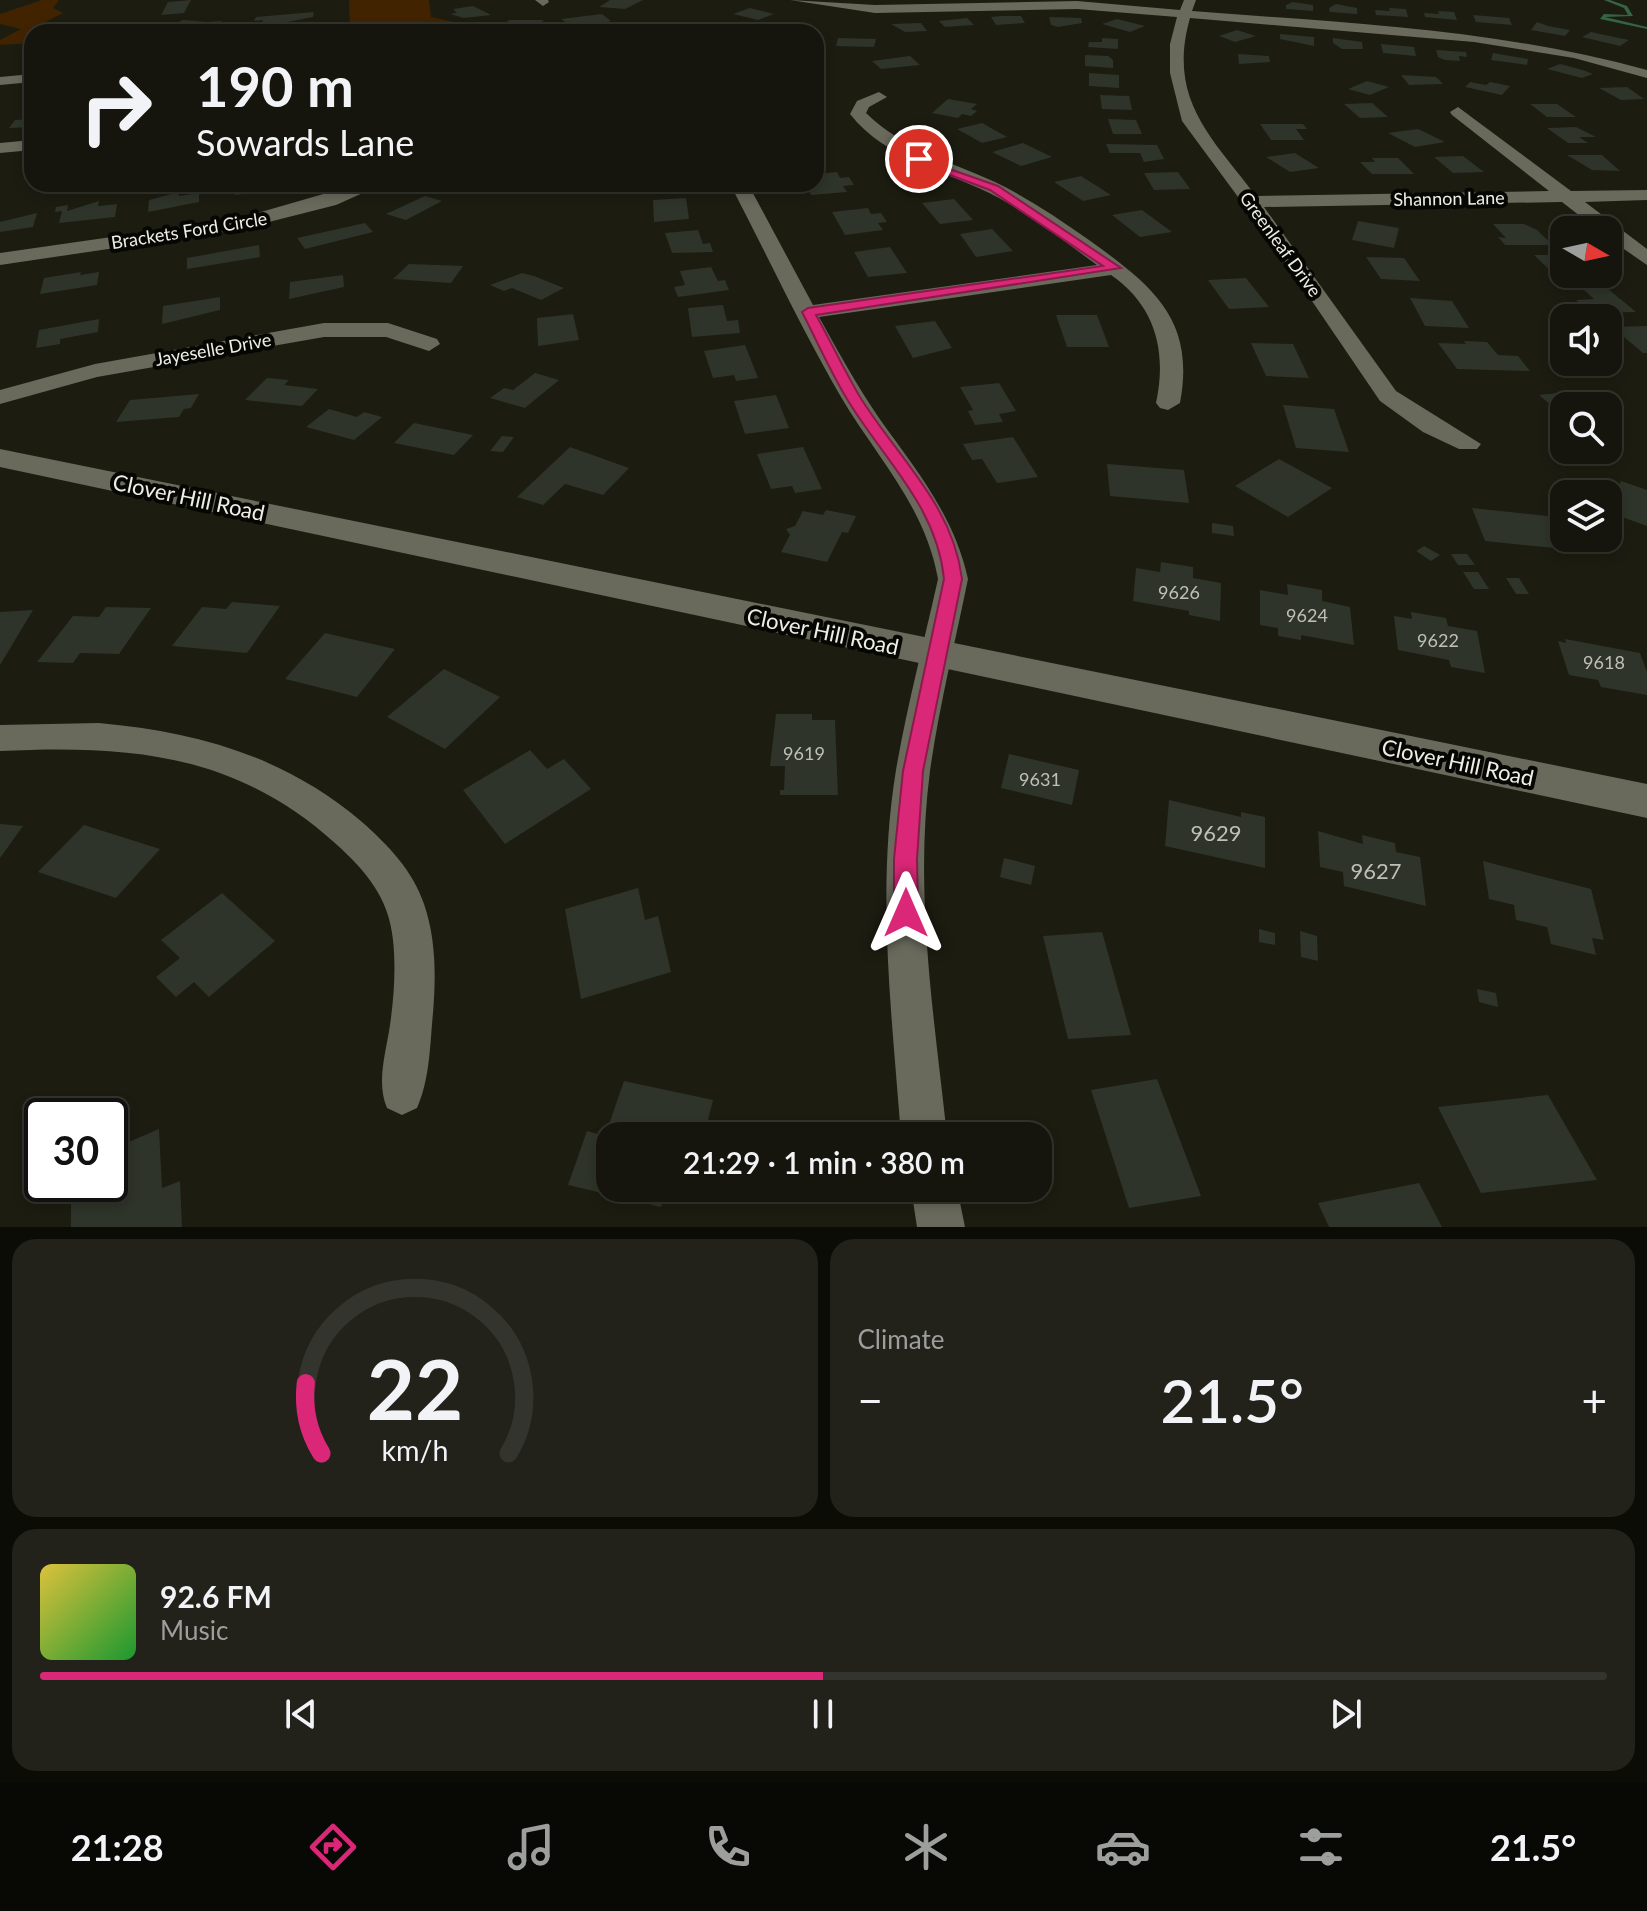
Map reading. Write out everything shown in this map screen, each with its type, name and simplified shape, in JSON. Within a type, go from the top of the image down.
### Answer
[{"type":"street","points":[[796,0],[875,9],[1019,2],[1187,7],[1503,41],[1575,54],[1647,74]]},
{"type":"street","name":"Greenleaf Drive","points":[[1187,7],[1175,58],[1179,94],[1188,118],[1388,396],[1432,427],[1468,444]]},
{"type":"street","points":[[0,81],[24,79]]},
{"type":"street","points":[[879,97],[862,104],[858,114],[886,141],[919,159],[994,188],[1115,268],[1141,290],[1168,332],[1174,367],[1168,403]]},
{"type":"street","points":[[1458,112],[1647,259]]},
{"type":"street","points":[[0,148],[24,146]]},
{"type":"street","name":"Brackets Ford Circle","points":[[0,259],[252,221],[324,203],[353,192]]},
{"type":"street","points":[[743,192],[854,399],[925,497],[941,529],[953,579],[913,771],[906,859],[906,940],[923,1122]]},
{"type":"street","name":"Shannon Lane","points":[[1251,202],[1647,195]]},
{"type":"street","points":[[808,312],[1115,268]]},
{"type":"street","name":"Jayeselle Drive","points":[[0,397],[95,371],[324,330],[388,330],[429,344]]},
{"type":"street","name":"Clover Hill Road","points":[[0,458],[1647,801]]},
{"type":"street","points":[[0,738],[52,734],[122,737],[184,746],[241,763],[292,787],[337,820],[377,861],[406,904],[416,962],[402,1093]]},
{"type":"street","points":[[937,1202],[941,1227]]},
{"type":"shaded area","points":[[42,0],[59,0],[53,8],[63,13],[42,24],[24,24],[24,44],[0,45],[0,40],[21,29],[0,24],[0,14]]},
{"type":"shaded area","points":[[349,0],[429,0],[431,17],[463,24],[350,24]]},
{"type":"shaded area","points":[[63,22],[90,22],[87,24],[56,24]]},
{"type":"building","points":[[191,0],[184,13],[161,15],[168,2]]},
{"type":"building","points":[[610,0],[643,0],[625,9],[599,7]]},
{"type":"building","points":[[1293,2],[1313,5],[1313,11],[1286,9],[1286,5]]},
{"type":"building","points":[[1336,4],[1357,8],[1357,14],[1330,12],[1329,8]]},
{"type":"building","points":[[473,6],[491,15],[464,18],[450,14],[457,13],[453,9]]},
{"type":"building","points":[[750,8],[774,14],[758,20],[733,14]]},
{"type":"building","points":[[1389,8],[1406,9],[1408,17],[1376,15],[1375,10],[1390,11]]},
{"type":"building","points":[[1438,11],[1454,12],[1457,20],[1425,17],[1424,13],[1439,14]]},
{"type":"building","points":[[314,12],[313,17],[277,24],[261,24],[263,20],[254,21],[256,17]]},
{"type":"building","points":[[602,14],[611,21],[568,24],[561,19]]},
{"type":"building","points":[[1473,15],[1509,18],[1512,25],[1476,22]]},
{"type":"building","points":[[1021,16],[1025,23],[996,25],[991,17]]},
{"type":"building","points":[[1049,17],[1081,18],[1082,23],[1058,27],[1051,25]]},
{"type":"building","points":[[967,18],[974,25],[945,27],[939,21]]},
{"type":"building","points":[[1117,19],[1145,26],[1130,32],[1102,24]]},
{"type":"building","points":[[183,20],[222,21],[216,24],[174,24]]},
{"type":"building","points":[[509,20],[544,20],[539,24],[505,24]]},
{"type":"building","points":[[1537,22],[1570,30],[1565,36],[1531,30]]},
{"type":"building","points":[[921,23],[927,31],[905,32],[891,24]]},
{"type":"building","points":[[1237,30],[1256,36],[1235,42],[1219,36]]},
{"type":"building","points":[[1591,32],[1629,40],[1620,46],[1582,37]]},
{"type":"building","points":[[1280,34],[1314,37],[1314,46],[1280,39]]},
{"type":"building","points":[[838,38],[876,39],[874,47],[836,46]]},
{"type":"building","points":[[1102,38],[1118,39],[1118,49],[1088,47],[1089,42],[1102,42]]},
{"type":"building","points":[[1333,38],[1362,42],[1363,49],[1342,49],[1333,43]]},
{"type":"building","points":[[1381,44],[1414,47],[1416,56],[1383,53]]},
{"type":"building","points":[[1436,50],[1466,52],[1467,57],[1459,56],[1460,61],[1445,60],[1438,57]]},
{"type":"building","points":[[1493,53],[1528,59],[1527,65],[1491,60]]},
{"type":"building","points":[[1238,54],[1269,56],[1270,62],[1239,64]]},
{"type":"building","points":[[1085,55],[1108,56],[1113,60],[1113,68],[1085,66]]},
{"type":"building","points":[[910,56],[920,65],[881,69],[872,61]]},
{"type":"building","points":[[1560,64],[1593,74],[1582,78],[1547,69]]},
{"type":"building","points":[[1089,73],[1119,75],[1119,88],[1089,86]]},
{"type":"building","points":[[1401,75],[1436,77],[1443,84],[1409,85]]},
{"type":"building","points":[[1367,81],[1389,87],[1370,95],[1348,89]]},
{"type":"building","points":[[1470,82],[1510,86],[1502,95],[1465,87]]},
{"type":"building","points":[[1627,87],[1644,99],[1621,100],[1599,88]]},
{"type":"building","points":[[1100,95],[1129,96],[1132,110],[1102,109]]},
{"type":"building","points":[[948,99],[977,104],[971,109],[977,111],[971,116],[962,114],[958,118],[932,113]]},
{"type":"building","points":[[1372,103],[1388,117],[1360,118],[1344,104]]},
{"type":"building","points":[[1530,104],[1557,104],[1576,117],[1547,117]]},
{"type":"building","points":[[24,119],[24,127],[9,128],[15,120]]},
{"type":"building","points":[[1108,119],[1136,120],[1142,134],[1113,134]]},
{"type":"building","points":[[982,123],[1007,137],[982,143],[957,129]]},
{"type":"building","points":[[1260,124],[1303,124],[1307,129],[1296,129],[1304,140],[1271,140]]},
{"type":"building","points":[[1576,127],[1596,137],[1579,137],[1588,143],[1568,143],[1547,128]]},
{"type":"building","points":[[1418,129],[1445,142],[1415,147],[1388,133]]},
{"type":"building","points":[[1023,143],[1052,157],[1021,166],[992,152]]},
{"type":"building","points":[[1106,144],[1157,145],[1164,159],[1144,162],[1140,153],[1110,153]]},
{"type":"building","points":[[1295,153],[1319,168],[1290,172],[1266,157]]},
{"type":"building","points":[[1567,155],[1602,155],[1620,171],[1592,170]]},
{"type":"building","points":[[1463,156],[1484,172],[1453,173],[1434,157]]},
{"type":"building","points":[[1372,158],[1398,158],[1414,174],[1372,174],[1360,162],[1375,162]]},
{"type":"building","points":[[837,172],[840,178],[849,177],[854,185],[843,186],[847,192],[811,195],[809,192],[824,192],[824,173]]},
{"type":"building","points":[[1178,172],[1190,189],[1154,190],[1144,173]]},
{"type":"building","points":[[1081,176],[1111,195],[1083,201],[1054,182]]},
{"type":"building","points":[[179,192],[179,196],[199,193],[199,202],[148,212],[149,200]]},
{"type":"building","points":[[425,196],[442,201],[406,220],[386,214]]},
{"type":"building","points":[[686,198],[689,219],[654,222],[653,200]]},
{"type":"building","points":[[954,199],[973,220],[940,224],[922,203]]},
{"type":"building","points":[[99,201],[98,206],[117,204],[115,217],[59,223],[62,211],[55,212],[56,207],[68,205],[67,211]]},
{"type":"building","points":[[868,208],[871,214],[881,213],[887,222],[878,223],[883,230],[845,235],[832,212]]},
{"type":"building","points":[[1142,210],[1172,232],[1140,237],[1112,215]]},
{"type":"building","points":[[37,213],[33,227],[0,232],[0,222]]},
{"type":"building","points":[[1358,221],[1399,228],[1394,248],[1352,240]]},
{"type":"building","points":[[365,223],[373,232],[305,249],[297,238]]},
{"type":"building","points":[[1493,224],[1524,224],[1537,230],[1550,245],[1505,245],[1498,237],[1506,238]]},
{"type":"building","points":[[992,229],[1013,251],[976,257],[960,234]]},
{"type":"building","points":[[698,230],[703,244],[710,243],[713,252],[672,253],[665,233]]},
{"type":"building","points":[[259,245],[260,257],[187,269],[187,258]]},
{"type":"building","points":[[890,247],[907,273],[868,277],[854,252]]},
{"type":"building","points":[[1534,255],[1550,255],[1550,270]]},
{"type":"building","points":[[1366,257],[1404,258],[1420,281],[1381,279]]},
{"type":"building","points":[[409,264],[463,266],[451,283],[393,279]]},
{"type":"building","points":[[711,267],[718,281],[725,280],[729,290],[678,297],[674,287],[685,285],[680,271]]},
{"type":"building","points":[[81,272],[80,275],[99,272],[97,285],[40,294],[44,278]]},
{"type":"building","points":[[522,273],[564,288],[541,300],[512,288],[504,291],[490,285]]},
{"type":"building","points":[[343,275],[344,287],[289,299],[290,282]]},
{"type":"building","points":[[1246,278],[1269,307],[1229,309],[1208,280]]},
{"type":"building","points":[[1583,289],[1608,289],[1636,312],[1622,312],[1622,304],[1581,304],[1576,300],[1594,299]]},
{"type":"building","points":[[220,297],[220,310],[162,324],[163,306]]},
{"type":"building","points":[[1410,298],[1452,301],[1469,328],[1425,326]]},
{"type":"building","points":[[723,305],[727,321],[738,320],[740,333],[692,337],[688,308]]},
{"type":"building","points":[[573,314],[579,340],[538,346],[537,318]]},
{"type":"building","points":[[1056,315],[1097,315],[1109,347],[1067,347]]},
{"type":"building","points":[[99,319],[98,332],[60,339],[60,344],[36,348],[39,330]]},
{"type":"building","points":[[935,321],[952,348],[913,358],[895,326]]},
{"type":"building","points":[[1647,326],[1647,353],[1622,335],[1622,327]]},
{"type":"building","points":[[1464,341],[1487,342],[1498,355],[1518,356],[1530,371],[1457,369],[1438,343],[1466,344]]},
{"type":"building","points":[[1251,343],[1293,344],[1309,378],[1266,376]]},
{"type":"building","points":[[745,345],[758,378],[736,381],[734,375],[713,378],[704,351]]},
{"type":"building","points":[[535,373],[559,380],[525,408],[490,398],[504,388],[513,390]]},
{"type":"building","points":[[267,378],[289,380],[284,385],[318,389],[302,406],[245,400]]},
{"type":"building","points":[[999,383],[1016,411],[999,414],[1003,422],[975,425],[968,411],[973,410],[960,387]]},
{"type":"building","points":[[199,394],[191,408],[184,409],[179,417],[116,422],[130,400]]},
{"type":"building","points":[[1550,394],[1550,404],[1539,395]]},
{"type":"building","points":[[776,395],[789,428],[745,434],[734,401]]},
{"type":"building","points":[[1283,405],[1334,409],[1349,452],[1296,448]]},
{"type":"building","points":[[329,409],[357,417],[364,412],[382,417],[354,440],[306,427]]},
{"type":"building","points":[[414,423],[473,435],[454,455],[394,443]]},
{"type":"building","points":[[502,436],[514,437],[503,452],[490,451]]},
{"type":"building","points":[[1013,437],[1038,477],[997,483],[982,459],[972,460],[963,444]]},
{"type":"building","points":[[570,447],[629,468],[603,495],[565,484],[543,505],[517,497]]},
{"type":"building","points":[[803,447],[822,489],[795,493],[792,486],[771,489],[757,454]]},
{"type":"building","points":[[1279,459],[1332,488],[1288,517],[1235,486]]},
{"type":"building","points":[[1107,464],[1184,470],[1189,503],[1110,496]]},
{"type":"building","points":[[1622,481],[1647,490],[1647,526],[1622,517]]},
{"type":"building","points":[[1472,508],[1548,516],[1550,520],[1550,548],[1485,541]]},
{"type":"building","points":[[826,510],[856,516],[848,533],[842,532],[827,562],[781,552],[790,535],[786,529],[795,526],[803,511],[823,515]]},
{"type":"building","points":[[1212,523],[1233,526],[1234,536],[1212,533]]},
{"type":"building","points":[[1424,546],[1440,555],[1431,561],[1416,551]]},
{"type":"building","points":[[1451,554],[1467,554],[1475,565],[1458,565]]},
{"type":"building","points":[[1161,562],[1193,567],[1193,578],[1221,583],[1220,621],[1189,615],[1189,611],[1133,601],[1136,568],[1160,572]]},
{"type":"building","points":[[1463,572],[1478,572],[1489,589],[1474,589]]},
{"type":"building","points":[[1506,578],[1519,578],[1529,594],[1516,594]]},
{"type":"building","points":[[1287,584],[1322,590],[1322,601],[1350,607],[1354,645],[1301,635],[1301,640],[1278,636],[1278,628],[1260,625],[1260,590],[1288,595]]},
{"type":"building","points":[[232,602],[280,606],[247,653],[172,646],[202,607],[226,609]]},
{"type":"building","points":[[106,607],[151,608],[119,654],[80,653],[73,663],[37,662],[73,616],[99,617]]},
{"type":"building","points":[[33,610],[0,665],[0,612]]},
{"type":"building","points":[[1411,612],[1446,618],[1448,626],[1477,631],[1485,673],[1451,667],[1449,660],[1398,650],[1394,616],[1412,619]]},
{"type":"building","points":[[325,633],[395,649],[357,697],[285,679]]},
{"type":"building","points":[[1565,639],[1640,653],[1647,672],[1647,695],[1601,687],[1598,680],[1569,675],[1558,641],[1566,643]]},
{"type":"building","points":[[444,669],[500,697],[445,749],[387,717]]},
{"type":"building","points":[[776,714],[812,714],[812,720],[835,720],[838,795],[780,795],[780,790],[784,790],[785,766],[770,766]]},
{"type":"building","points":[[530,750],[547,769],[564,759],[591,789],[505,844],[463,790]]},
{"type":"building","points":[[1009,754],[1079,770],[1072,805],[1001,788]]},
{"type":"building","points":[[1169,800],[1241,817],[1241,812],[1265,817],[1265,868],[1165,846]]},
{"type":"building","points":[[0,824],[23,826],[0,858]]},
{"type":"building","points":[[84,825],[160,849],[116,898],[38,872]]},
{"type":"building","points":[[1318,831],[1363,844],[1362,835],[1395,843],[1396,852],[1420,857],[1426,906],[1344,886],[1343,872],[1320,867]]},
{"type":"building","points":[[1004,858],[1035,866],[1031,885],[1000,877]]},
{"type":"building","points":[[1483,861],[1591,889],[1604,940],[1592,938],[1596,955],[1551,944],[1547,927],[1516,920],[1514,905],[1489,899]]},
{"type":"building","points":[[638,888],[645,920],[658,916],[671,972],[581,999],[565,909]]},
{"type":"building","points":[[222,893],[275,941],[209,997],[194,982],[176,997],[156,977],[180,958],[161,940]]},
{"type":"building","points":[[1259,929],[1275,933],[1275,945],[1259,942]]},
{"type":"building","points":[[1300,931],[1317,936],[1318,961],[1301,957]]},
{"type":"building","points":[[1102,932],[1131,1035],[1068,1039],[1043,936]]},
{"type":"building","points":[[1477,989],[1496,993],[1498,1007],[1479,1002]]},
{"type":"building","points":[[1157,1079],[1201,1196],[1129,1208],[1091,1090]]},
{"type":"building","points":[[624,1081],[713,1100],[708,1122],[610,1122]]},
{"type":"building","points":[[1548,1095],[1597,1180],[1481,1193],[1438,1107]]},
{"type":"building","points":[[159,1129],[162,1188],[180,1181],[182,1227],[71,1227],[71,1202],[128,1202],[128,1142]]},
{"type":"building","points":[[587,1131],[596,1134],[596,1192],[568,1185]]},
{"type":"building","points":[[1419,1183],[1442,1227],[1329,1227],[1318,1203]]},
{"type":"building","points":[[640,1202],[663,1202],[661,1207]]},
{"type":"waterway","points":[[1606,0],[1626,7],[1631,16],[1604,15],[1602,18],[1647,28]]},
{"type":"route","points":[[906,913],[906,859],[913,771],[953,579],[951,565],[941,529],[925,497],[854,399],[808,312],[1115,268],[994,188],[919,159]]}]
